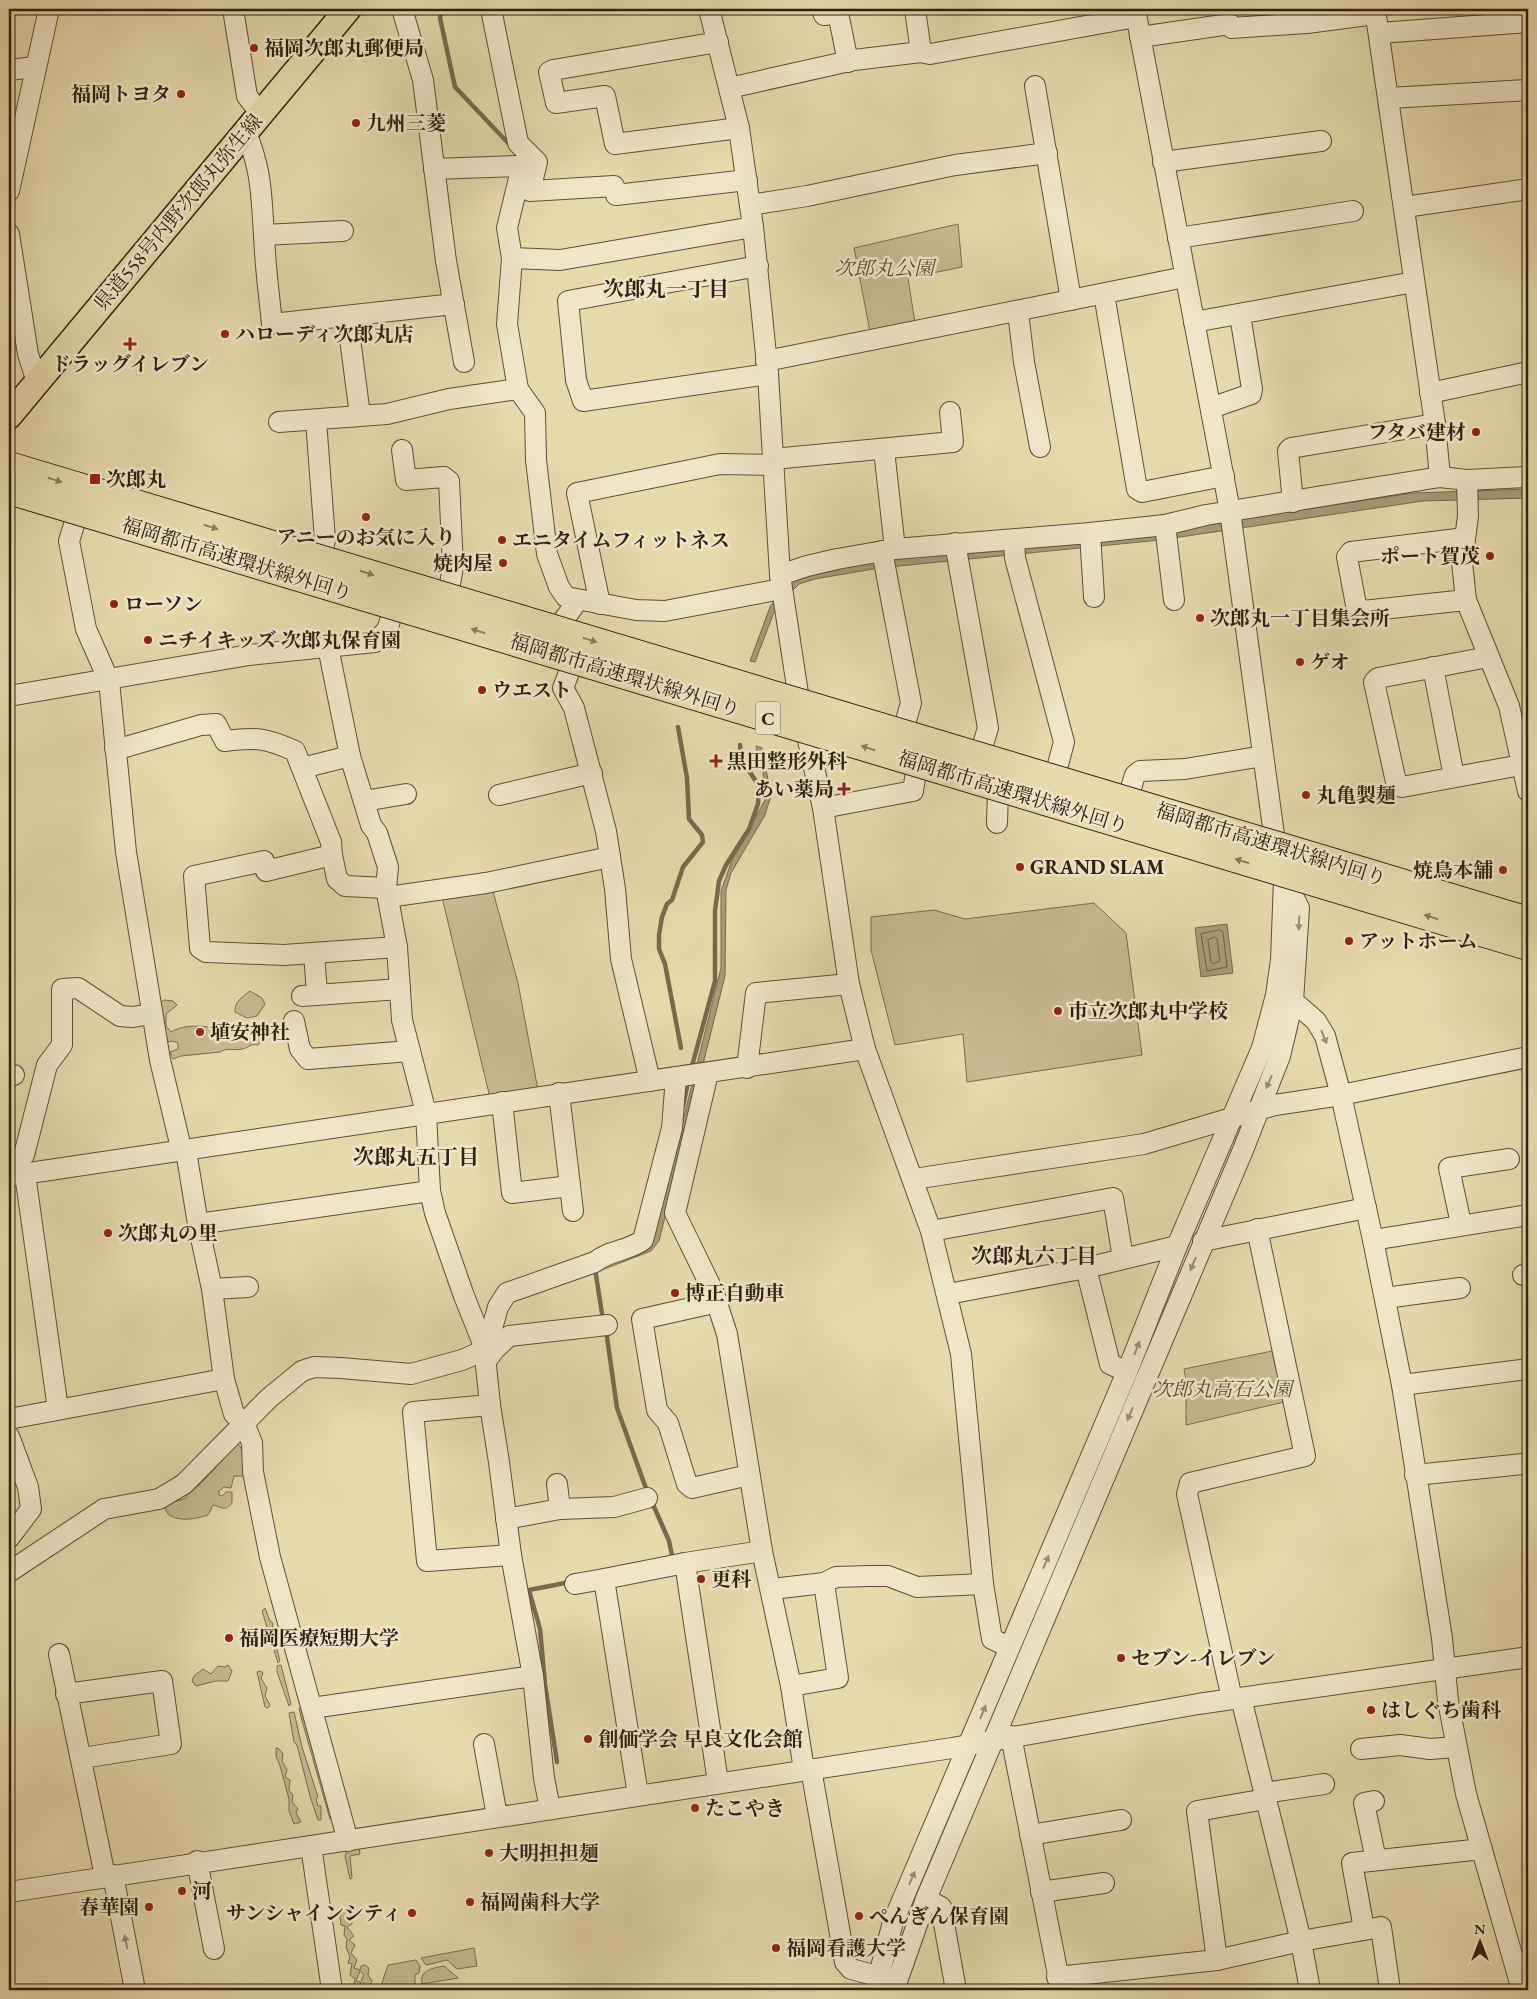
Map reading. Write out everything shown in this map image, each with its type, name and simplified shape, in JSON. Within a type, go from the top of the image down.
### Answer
[{"type":"highway","name":"福岡都市高速環状線内回り","points":[[9,466],[1528,921]]},
{"type":"highway","name":"福岡都市高速環状線外回り","points":[[9,490],[1528,946]]},
{"type":"main road","name":"県道558号内野次郎丸弥生線","points":[[9,416],[348,9]]},
{"type":"street","points":[[9,191],[49,9]]},
{"type":"street","points":[[233,9],[247,96],[253,121],[256,156],[264,203],[264,235],[272,324],[454,304]]},
{"type":"street","points":[[402,9],[423,80],[446,261],[464,362]]},
{"type":"street","points":[[491,9],[518,143],[536,162],[530,192],[614,186],[616,195],[747,180]]},
{"type":"street","points":[[709,9],[739,128],[747,180],[758,266],[767,368],[781,582],[799,700],[823,808],[849,984],[865,1049],[914,1179],[931,1231],[948,1294],[962,1354],[983,1584],[992,1639],[1010,1647]]},
{"type":"street","points":[[822,9],[824,15],[838,12],[848,62]]},
{"type":"street","points":[[915,9],[921,52]]},
{"type":"street","points":[[729,88],[848,62],[921,52],[930,54],[1135,13],[1230,511],[1275,842],[1284,878],[1299,908],[1293,1001],[1280,1056],[1002,1738],[926,1899],[894,1990]]},
{"type":"street","points":[[1140,37],[1230,24],[1232,28],[1377,18],[1528,22]]},
{"type":"street","points":[[1377,18],[1435,424],[1440,477]]},
{"type":"street","points":[[718,42],[553,70],[549,72],[556,103],[605,96],[615,144],[739,128]]},
{"type":"street","points":[[9,70],[35,67]]},
{"type":"street","points":[[1035,86],[1071,300]]},
{"type":"street","points":[[1389,98],[1528,90]]},
{"type":"street","points":[[1163,162],[1321,141]]},
{"type":"street","points":[[750,205],[807,196],[955,165],[1047,153]]},
{"type":"street","points":[[434,169],[517,166],[520,174],[507,228],[519,258],[507,324],[518,389],[535,413],[536,460],[548,554],[559,586],[566,596],[578,600],[636,610],[665,611],[781,582],[807,566],[887,557],[955,544],[1165,525],[1230,511],[1440,477],[1466,480],[1528,478]]},
{"type":"street","points":[[1405,207],[1528,189]]},
{"type":"street","points":[[1178,238],[1353,211]]},
{"type":"street","points":[[519,258],[560,260],[753,226]]},
{"type":"street","points":[[264,235],[343,232]]},
{"type":"street","points":[[9,234],[28,354],[37,382]]},
{"type":"street","points":[[758,266],[568,301],[576,380],[583,401],[767,368],[1071,300],[1185,277]]},
{"type":"street","points":[[1194,322],[1414,282]]},
{"type":"street","points":[[1104,294],[1136,490],[1142,492],[1224,476]]},
{"type":"street","points":[[1018,312],[1024,362],[1040,447]]},
{"type":"street","points":[[1211,408],[1251,394],[1252,389],[1240,315]]},
{"type":"street","points":[[347,316],[360,415]]},
{"type":"street","points":[[1430,393],[1528,372]]},
{"type":"street","points":[[279,422],[387,414],[449,399],[518,389]]},
{"type":"street","points":[[600,604],[577,493],[720,464],[773,462],[953,442],[950,412]]},
{"type":"street","points":[[316,420],[325,540],[321,556]]},
{"type":"street","points":[[1293,502],[1288,451],[1292,448],[1435,424]]},
{"type":"street","points":[[402,450],[406,480],[444,477],[449,481],[453,567],[448,595]]},
{"type":"street","points":[[884,450],[887,557],[910,703],[903,731]]},
{"type":"street","points":[[1466,480],[1468,516],[1462,562],[1466,600],[1523,739],[1521,765],[1528,791]]},
{"type":"street","points":[[78,512],[69,541],[86,629],[109,681],[126,852],[151,1014],[160,1060],[184,1152],[212,1289],[224,1379],[234,1414],[244,1423],[252,1442],[253,1472],[270,1557],[348,1841]]},
{"type":"street","points":[[1165,525],[1174,600]]},
{"type":"street","points":[[1090,533],[1094,597]]},
{"type":"street","points":[[1465,538],[1351,552],[1347,557],[1356,605],[1363,611],[1466,600]]},
{"type":"street","points":[[1014,540],[1015,558],[1064,742],[1056,776]]},
{"type":"street","points":[[955,544],[988,728],[980,754]]},
{"type":"street","points":[[558,628],[578,600]]},
{"type":"street","points":[[9,696],[109,681],[153,671],[249,655],[375,642],[387,630],[394,608]]},
{"type":"street","points":[[328,647],[350,756],[388,867],[387,892],[397,947],[402,1020],[426,1112],[430,1191],[435,1213],[485,1353],[490,1405],[500,1462],[511,1555],[533,1676],[544,1778],[550,1809]]},
{"type":"street","points":[[1488,657],[1378,678],[1374,682],[1396,782],[1402,787],[1521,765]]},
{"type":"street","points":[[573,662],[563,688],[574,708],[606,831],[622,959],[650,1081]]},
{"type":"street","points":[[1433,667],[1454,777]]},
{"type":"street","points":[[115,748],[122,748],[201,725],[216,724],[225,741],[249,738],[269,740],[295,751],[332,842],[332,855],[337,879],[345,886],[387,892],[486,883],[610,857]]},
{"type":"street","points":[[302,768],[350,756]]},
{"type":"street","points":[[1128,798],[1135,776],[1140,771],[1185,769],[1264,756]]},
{"type":"street","points":[[823,808],[912,791],[917,766]]},
{"type":"street","points":[[499,795],[592,773]]},
{"type":"street","points":[[997,823],[998,791]]},
{"type":"street","points":[[364,801],[406,794]]},
{"type":"street","points":[[332,855],[266,871],[264,861],[194,876],[200,948],[206,952],[314,954],[397,947]]},
{"type":"street","points":[[708,1073],[675,1213],[718,1302],[727,1334],[762,1551],[772,1589],[844,1962],[851,1969],[876,1983],[893,1922],[1127,1372],[1177,1246],[1219,1152],[1231,1118],[1262,1048],[1276,995],[1281,960],[1284,878]]},
{"type":"street","points":[[314,954],[310,995],[400,989]]},
{"type":"street","points":[[747,1068],[756,993],[849,984]]},
{"type":"street","points":[[58,1409],[12,1167],[24,1155],[47,1065],[62,1045],[62,989],[78,988],[120,1016],[133,1017],[151,1014]]},
{"type":"street","points":[[1293,1001],[1316,1021],[1325,1036],[1341,1096],[1373,1240],[1402,1385],[1442,1638],[1448,1702],[1456,1747],[1466,1794],[1522,1990]]},
{"type":"street","points":[[294,1021],[300,1049],[308,1059],[410,1050]]},
{"type":"street","points":[[14,1175],[184,1152],[426,1112],[747,1068],[865,1049]]},
{"type":"street","points":[[914,1179],[1144,1144],[1275,1105],[1341,1096],[1528,1057]]},
{"type":"street","points":[[485,1353],[498,1307],[506,1293],[595,1262],[604,1254],[638,1244],[643,1240],[672,1128],[676,1077]]},
{"type":"street","points":[[559,1093],[573,1210]]},
{"type":"street","points":[[502,1102],[512,1193],[570,1186]]},
{"type":"street","points":[[1461,1224],[1449,1168],[1509,1159]]},
{"type":"street","points":[[198,1224],[430,1191]]},
{"type":"street","points":[[931,1231],[1113,1198],[1123,1258]]},
{"type":"street","points":[[1203,1241],[1366,1208]]},
{"type":"street","points":[[1373,1240],[1461,1224],[1528,1215]]},
{"type":"street","points":[[1257,1229],[1305,1456],[1190,1483],[1187,1494],[1236,1698],[1265,1796],[1301,1941],[1310,1990]]},
{"type":"street","points":[[948,1294],[1086,1268],[1177,1246]]},
{"type":"street","points":[[1086,1268],[1110,1364],[1127,1372]]},
{"type":"street","points":[[212,1289],[248,1287]]},
{"type":"street","points":[[1385,1298],[1460,1288]]},
{"type":"street","points":[[718,1302],[642,1319],[657,1410],[668,1423],[686,1484],[692,1488],[749,1475]]},
{"type":"street","points":[[9,1572],[104,1509],[159,1499],[184,1484],[269,1398],[302,1371],[314,1368],[396,1374],[417,1373],[462,1360],[478,1353],[485,1353],[495,1348],[509,1336],[607,1325]]},
{"type":"street","points":[[1402,1385],[1528,1369]]},
{"type":"street","points":[[9,1419],[224,1379]]},
{"type":"street","points":[[490,1405],[413,1412],[427,1561],[511,1555]]},
{"type":"street","points":[[9,1436],[28,1486],[31,1509],[9,1538]]},
{"type":"street","points":[[1415,1475],[1523,1464]]},
{"type":"street","points":[[557,1484],[560,1509]]},
{"type":"street","points":[[506,1519],[560,1509],[614,1507],[647,1498]]},
{"type":"street","points":[[575,1584],[685,1562],[762,1551]]},
{"type":"street","points":[[685,1562],[718,1782]]},
{"type":"street","points":[[772,1589],[824,1583],[836,1577],[869,1576],[888,1576],[917,1587],[983,1584]]},
{"type":"street","points":[[604,1579],[638,1794]]},
{"type":"street","points":[[791,1686],[838,1678],[824,1583]]},
{"type":"street","points":[[59,1654],[66,1694],[135,1990]]},
{"type":"street","points":[[9,1892],[197,1861],[348,1841],[638,1794],[969,1745],[1236,1698],[1528,1657]]},
{"type":"street","points":[[312,1708],[533,1676]]},
{"type":"street","points":[[66,1694],[162,1681],[171,1744],[82,1758]]},
{"type":"street","points":[[1002,1738],[1030,1835],[1059,1984],[1217,1960],[1364,1928],[1380,1927],[1390,1990]]},
{"type":"street","points":[[484,1744],[497,1816]]},
{"type":"street","points":[[1361,1749],[1400,1745],[1430,1749],[1456,1747]]},
{"type":"street","points":[[1217,1960],[1198,1811],[1324,1784]]},
{"type":"street","points":[[1374,1801],[1364,1803],[1376,1860]]},
{"type":"street","points":[[1030,1835],[1121,1820]]},
{"type":"street","points":[[310,1846],[332,1990]]},
{"type":"street","points":[[1364,1928],[1352,1863],[1482,1849]]},
{"type":"street","points":[[197,1861],[214,1949]]},
{"type":"street","points":[[1041,1892],[1104,1883]]},
{"type":"street","points":[[926,1899],[941,1907],[956,1990]]},
{"type":"green space","name":"次郎丸公園","points":[[958,224],[962,267],[908,278],[915,323],[870,332],[854,248]]},
{"type":"green space","points":[[491,884],[518,983],[538,1090],[490,1098],[441,893]]},
{"type":"green space","points":[[1094,903],[1126,933],[1142,1055],[967,1082],[963,1034],[895,1045],[871,950],[871,917],[934,910],[965,919]]},
{"type":"green space","points":[[250,991],[262,998],[265,1004],[257,1016],[247,1018],[235,1012],[235,1008],[239,1000]]},
{"type":"green space","points":[[164,1000],[173,1001],[177,1005],[166,1014],[166,1026],[171,1032],[190,1026],[226,1030],[238,1028],[260,1033],[265,1037],[258,1045],[228,1049],[220,1052],[181,1056],[173,1059],[170,1052],[178,1049],[178,1043],[172,1041],[164,1043],[158,1004]]},
{"type":"green space","name":"次郎丸高石公園","points":[[1272,1351],[1284,1402],[1186,1425],[1186,1380],[1184,1369]]},
{"type":"green space","points":[[237,1444],[245,1456],[244,1476],[234,1476],[231,1488],[224,1487],[219,1491],[219,1495],[222,1496],[226,1492],[232,1492],[232,1503],[230,1506],[223,1508],[213,1505],[208,1515],[193,1519],[178,1519],[169,1515],[165,1509],[168,1504],[186,1498],[187,1494],[205,1479]]},
{"type":"green space","points":[[265,1608],[270,1621],[273,1623],[272,1631],[277,1635],[274,1639],[280,1661],[278,1663],[262,1611]]},
{"type":"green space","points":[[228,1665],[232,1671],[228,1681],[215,1681],[196,1686],[192,1681],[194,1676],[203,1669],[211,1674],[218,1666],[225,1667]]},
{"type":"green space","points":[[281,1665],[291,1704],[289,1706],[277,1672],[277,1666]]},
{"type":"green space","points":[[257,1672],[263,1673],[261,1678],[267,1688],[265,1696],[270,1705],[268,1708],[265,1707]]},
{"type":"green space","points":[[302,1707],[334,1817],[330,1819],[301,1717],[299,1708]]},
{"type":"green space","points":[[294,1712],[302,1747],[318,1797],[316,1799],[318,1806],[321,1806],[321,1820],[318,1820],[297,1745],[294,1742],[289,1713]]},
{"type":"green space","points":[[276,1748],[283,1754],[282,1761],[287,1770],[285,1777],[290,1780],[289,1790],[293,1795],[292,1802],[298,1809],[296,1813],[301,1822],[294,1824],[289,1811],[289,1799],[276,1756]]},
{"type":"green space","points":[[359,1848],[360,1854],[350,1856],[352,1878],[350,1879],[345,1856],[347,1850]]},
{"type":"green space","points":[[344,1910],[352,1922],[347,1927],[354,1936],[349,1940],[355,1945],[351,1953],[357,1960],[354,1968],[360,1970],[361,1966],[365,1965],[369,1968],[368,1975],[372,1981],[370,1990],[366,1990],[366,1985],[361,1980],[364,1975],[360,1971],[356,1981],[361,1982],[360,1989],[353,1988],[355,1979],[350,1975],[352,1964],[348,1963],[350,1957],[346,1947],[347,1939],[344,1935],[345,1926],[341,1925],[340,1916]]},
{"type":"green space","points":[[474,1948],[477,1966],[457,1969],[447,1960],[426,1965],[421,1958]]},
{"type":"green space","points":[[416,1960],[420,1966],[419,1973],[415,1975],[415,1984],[386,1990],[381,1986],[388,1965]]},
{"type":"green space","points":[[444,1966],[458,1978],[422,1984],[423,1976],[428,1970]]},
{"type":"water","points":[[1528,489],[1528,498],[1423,501],[1160,540],[879,568],[815,579],[799,584],[776,607],[755,662],[750,661],[770,607],[788,580],[840,565],[1301,510],[1413,493]]},
{"type":"water","points":[[756,746],[762,748],[771,796],[765,815],[731,873],[726,890],[725,976],[659,1241],[651,1251],[594,1273],[592,1272],[649,1247],[653,1241],[721,968],[721,891],[732,860],[765,800],[763,771],[758,766],[755,756],[757,755]]},
{"type":"water","points":[[1227,924],[1233,973],[1201,977],[1195,928]]},
{"type":"waterway","points":[[442,9],[440,18],[455,87],[512,147]]},
{"type":"waterway","points":[[678,727],[687,778],[689,819],[702,835],[703,842],[683,867],[672,900],[667,904],[662,917],[659,935],[659,949],[665,964],[681,1048]]},
{"type":"waterway","points":[[692,1066],[715,981],[715,911],[719,881],[726,865],[749,829],[758,804],[759,786],[742,760],[740,745]]},
{"type":"waterway","points":[[683,1106],[687,1087]]},
{"type":"waterway","points":[[595,1269],[603,1320]]},
{"type":"waterway","points":[[606,1330],[617,1408],[648,1494]]},
{"type":"waterway","points":[[652,1502],[669,1541],[673,1560]]},
{"type":"waterway","points":[[557,1762],[545,1684],[540,1629],[529,1590],[570,1582]]},
{"type":"place","name":"福岡次郎丸郵便局","points":[[254,48]]},
{"type":"place","name":"福岡トヨタ","points":[[181,94]]},
{"type":"place","name":"九州三菱","points":[[356,123]]},
{"type":"place","name":"ハローディ次郎丸店","points":[[225,334]]},
{"type":"place","name":"ドラッグイレブン","points":[[130,344]]},
{"type":"place","name":"フタバ建材","points":[[1476,432]]},
{"type":"place","name":"次郎丸","points":[[95,479]]},
{"type":"place","name":"アニーのお気に入り","points":[[366,517]]},
{"type":"place","name":"エニタイムフィットネス","points":[[502,540]]},
{"type":"place","name":"ポート賀茂","points":[[1490,556]]},
{"type":"place","name":"焼肉屋","points":[[503,563]]},
{"type":"place","name":"ローソン","points":[[114,604]]},
{"type":"place","name":"次郎丸一丁目集会所","points":[[1200,618]]},
{"type":"place","name":"ニチイキッズ 次郎丸保育園","points":[[148,640]]},
{"type":"place","name":"ゲオ","points":[[1300,662]]},
{"type":"place","name":"ウエスト","points":[[482,690]]},
{"type":"place","name":"黒田整形外科","points":[[716,761]]},
{"type":"place","name":"あい薬局","points":[[844,789]]},
{"type":"place","name":"丸亀製麺","points":[[1306,795]]},
{"type":"place","name":"GRAND SLAM","points":[[1020,867]]},
{"type":"place","name":"焼鳥本舗","points":[[1503,870]]},
{"type":"place","name":"アットホーム","points":[[1349,941]]},
{"type":"place","name":"市立次郎丸中学校","points":[[1058,1011]]},
{"type":"place","name":"埴安神社","points":[[200,1032]]},
{"type":"place","name":"次郎丸の里","points":[[108,1233]]},
{"type":"place","name":"博正自動車","points":[[675,1293]]},
{"type":"place","name":"更科","points":[[701,1579]]},
{"type":"place","name":"福岡医療短期大学","points":[[229,1638]]},
{"type":"place","name":"セブン-イレブン","points":[[1121,1658]]},
{"type":"place","name":"はしぐち歯科","points":[[1371,1710]]},
{"type":"place","name":"創価学会 早良文化会館","points":[[588,1739]]},
{"type":"place","name":"たこやき","points":[[695,1808]]},
{"type":"place","name":"大明担担麺","points":[[489,1853]]},
{"type":"place","name":"河","points":[[182,1891]]},
{"type":"place","name":"福岡歯科大学","points":[[470,1902]]},
{"type":"place","name":"春華園","points":[[149,1907]]},
{"type":"place","name":"サンシャインシティ","points":[[412,1913]]},
{"type":"place","name":"ぺんぎん保育園","points":[[859,1916]]},
{"type":"place","name":"福岡看護大学","points":[[776,1948]]},
{"type":"district","name":"次郎丸一丁目","points":[[666,288]]},
{"type":"district","name":"次郎丸五丁目","points":[[416,1156]]},
{"type":"district","name":"次郎丸六丁目","points":[[1034,1255]]}]
